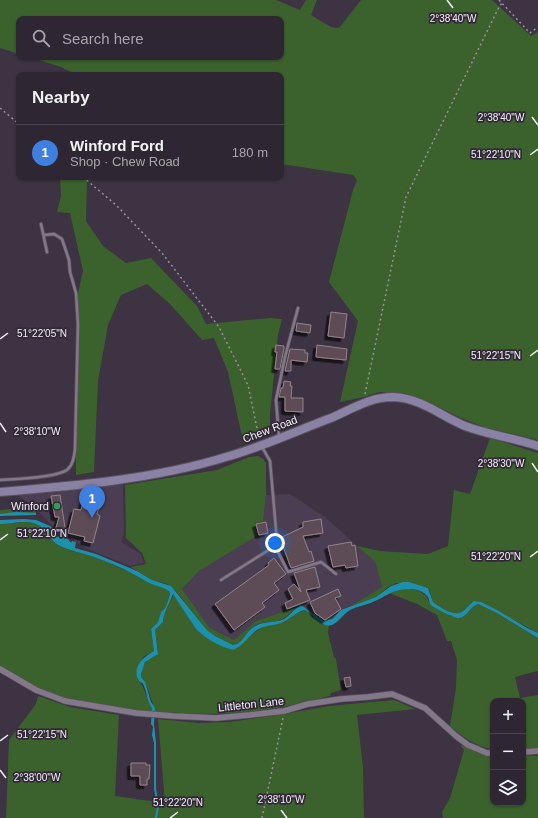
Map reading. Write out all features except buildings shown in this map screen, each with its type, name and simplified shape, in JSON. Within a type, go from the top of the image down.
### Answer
[{"type":"main road","name":"Chew Road","points":[[0,492],[95,483],[140,476],[220,459],[261,445],[363,403],[380,398],[405,398],[428,406],[466,426],[538,446]]},
{"type":"street","name":"Littleton Lane","points":[[0,669],[36,690],[66,700],[136,714],[216,718],[284,711],[308,704],[392,694],[425,708],[468,745],[490,753]]},
{"type":"street","points":[[526,752],[538,751]]},
{"type":"lane","points":[[41,224],[47,252]]},
{"type":"lane","points":[[0,480],[57,474],[68,469],[72,462],[75,450],[78,324],[76,293],[70,272],[69,260],[62,239],[54,234],[44,235]]},
{"type":"lane","points":[[279,438],[276,400],[285,357],[298,308]]},
{"type":"lane","points":[[222,580],[275,546],[277,541],[270,461],[261,445]]},
{"type":"lane","points":[[275,546],[288,572],[321,562],[336,574]]},
{"type":"path","points":[[499,0],[530,33],[538,27]]},
{"type":"path","points":[[363,403],[406,197],[502,3]]},
{"type":"path","points":[[0,108],[16,121]]},
{"type":"path","points":[[87,180],[116,205],[162,253],[219,327],[248,385],[261,445]]},
{"type":"path","points":[[262,818],[284,711]]},
{"type":"shaded area","points":[[123,484],[124,534],[121,542],[141,554],[144,563],[130,566],[85,548],[69,537],[60,534],[37,510],[18,495]]},
{"type":"shaded area","points":[[290,494],[325,517],[375,562],[382,587],[349,607],[341,610],[330,620],[324,621],[301,605],[256,621],[234,640],[210,628],[182,589],[199,571],[257,536],[255,523],[263,521],[266,495]]},
{"type":"green space","points":[[0,0],[276,0],[300,10],[306,0],[317,0],[311,15],[331,27],[339,28],[361,0],[492,0],[531,36],[538,32],[538,440],[484,427],[405,393],[380,392],[340,402],[358,321],[329,282],[353,190],[357,180],[353,175],[284,164],[284,72],[71,72],[61,67],[39,60],[284,60],[284,16],[16,16],[16,53],[0,48]]},
{"type":"green space","points":[[60,180],[87,180],[86,221],[103,246],[126,263],[151,258],[197,306],[206,324],[270,318],[282,319],[278,335],[270,414],[270,432],[243,441],[228,372],[214,338],[202,340],[170,304],[147,284],[121,295],[108,325],[98,381],[94,472],[76,475],[76,302],[83,271],[70,213],[57,212],[61,196]]},
{"type":"green space","points":[[490,438],[538,453],[538,633],[481,602],[475,601],[462,612],[455,614],[451,613],[433,602],[427,587],[396,583],[388,587],[376,597],[349,607],[382,587],[375,562],[357,546],[380,551],[428,554],[448,546],[454,490],[470,494]]},
{"type":"green space","points":[[258,456],[266,463],[266,495],[263,521],[255,523],[257,536],[199,571],[182,589],[210,628],[234,640],[256,621],[296,607],[283,619],[256,625],[240,642],[233,645],[207,630],[175,590],[167,584],[152,580],[131,567],[146,564],[142,553],[126,538],[125,485],[217,470],[249,457]]},
{"type":"green space","points":[[22,508],[35,509],[36,513],[0,514],[0,510]]},
{"type":"green space","points":[[23,522],[38,524],[60,546],[94,557],[169,590],[170,595],[166,607],[161,612],[158,622],[151,629],[154,651],[143,657],[138,679],[143,686],[148,701],[152,707],[152,713],[121,709],[64,698],[35,688],[0,666],[0,524]]},
{"type":"green space","points":[[407,588],[420,591],[426,596],[431,605],[451,616],[462,617],[472,607],[478,604],[497,613],[538,638],[538,671],[515,677],[520,698],[490,698],[490,748],[475,744],[450,726],[456,688],[457,660],[451,641],[447,641],[437,615],[417,604],[389,593]]},
{"type":"green space","points":[[174,594],[200,633],[233,650],[262,627],[285,622],[295,614],[305,610],[324,625],[329,625],[328,633],[334,657],[336,659],[341,690],[331,693],[330,696],[283,707],[248,712],[208,714],[155,712],[152,700],[141,677],[144,664],[150,657],[158,652],[155,630],[163,622],[165,611]]},
{"type":"green space","points":[[538,695],[538,748],[526,749],[526,698],[520,698]]},
{"type":"green space","points":[[38,696],[70,707],[119,715],[115,796],[165,803],[158,719],[199,723],[229,722],[329,706],[394,700],[415,709],[357,715],[363,767],[364,818],[6,818],[9,740],[36,704]]},
{"type":"green space","points":[[460,745],[490,753],[490,806],[526,806],[526,755],[538,756],[538,818],[443,818],[442,812],[450,798],[464,750]]},
{"type":"water","points":[[16,512],[36,513],[36,515],[0,516],[0,514]]},
{"type":"water","points":[[0,520],[36,520],[50,526],[59,534],[68,539],[71,543],[72,541],[76,542],[75,548],[96,554],[137,571],[152,580],[171,586],[207,630],[233,645],[239,643],[255,626],[284,619],[301,605],[324,621],[332,619],[341,610],[376,597],[391,586],[403,582],[409,582],[428,588],[433,602],[443,609],[451,612],[462,612],[474,601],[481,602],[538,633],[538,638],[497,613],[478,604],[464,616],[456,618],[431,605],[428,597],[419,590],[408,589],[393,592],[371,603],[352,609],[336,622],[328,626],[323,624],[305,610],[301,611],[281,623],[260,628],[240,646],[233,650],[213,642],[196,629],[173,594],[165,612],[163,622],[155,630],[158,654],[145,662],[141,674],[151,702],[155,708],[156,788],[159,807],[157,818],[155,818],[157,807],[154,789],[154,743],[152,735],[153,727],[151,724],[152,708],[143,684],[138,679],[137,670],[140,662],[154,651],[151,629],[158,622],[161,612],[166,607],[170,594],[169,591],[149,583],[114,565],[60,546],[42,527],[33,523],[25,522],[0,524]]},
{"type":"place","name":"Winford","points":[[57,506]]},
{"type":"place","name":"Winford Ford","points":[[92,518]]}]
